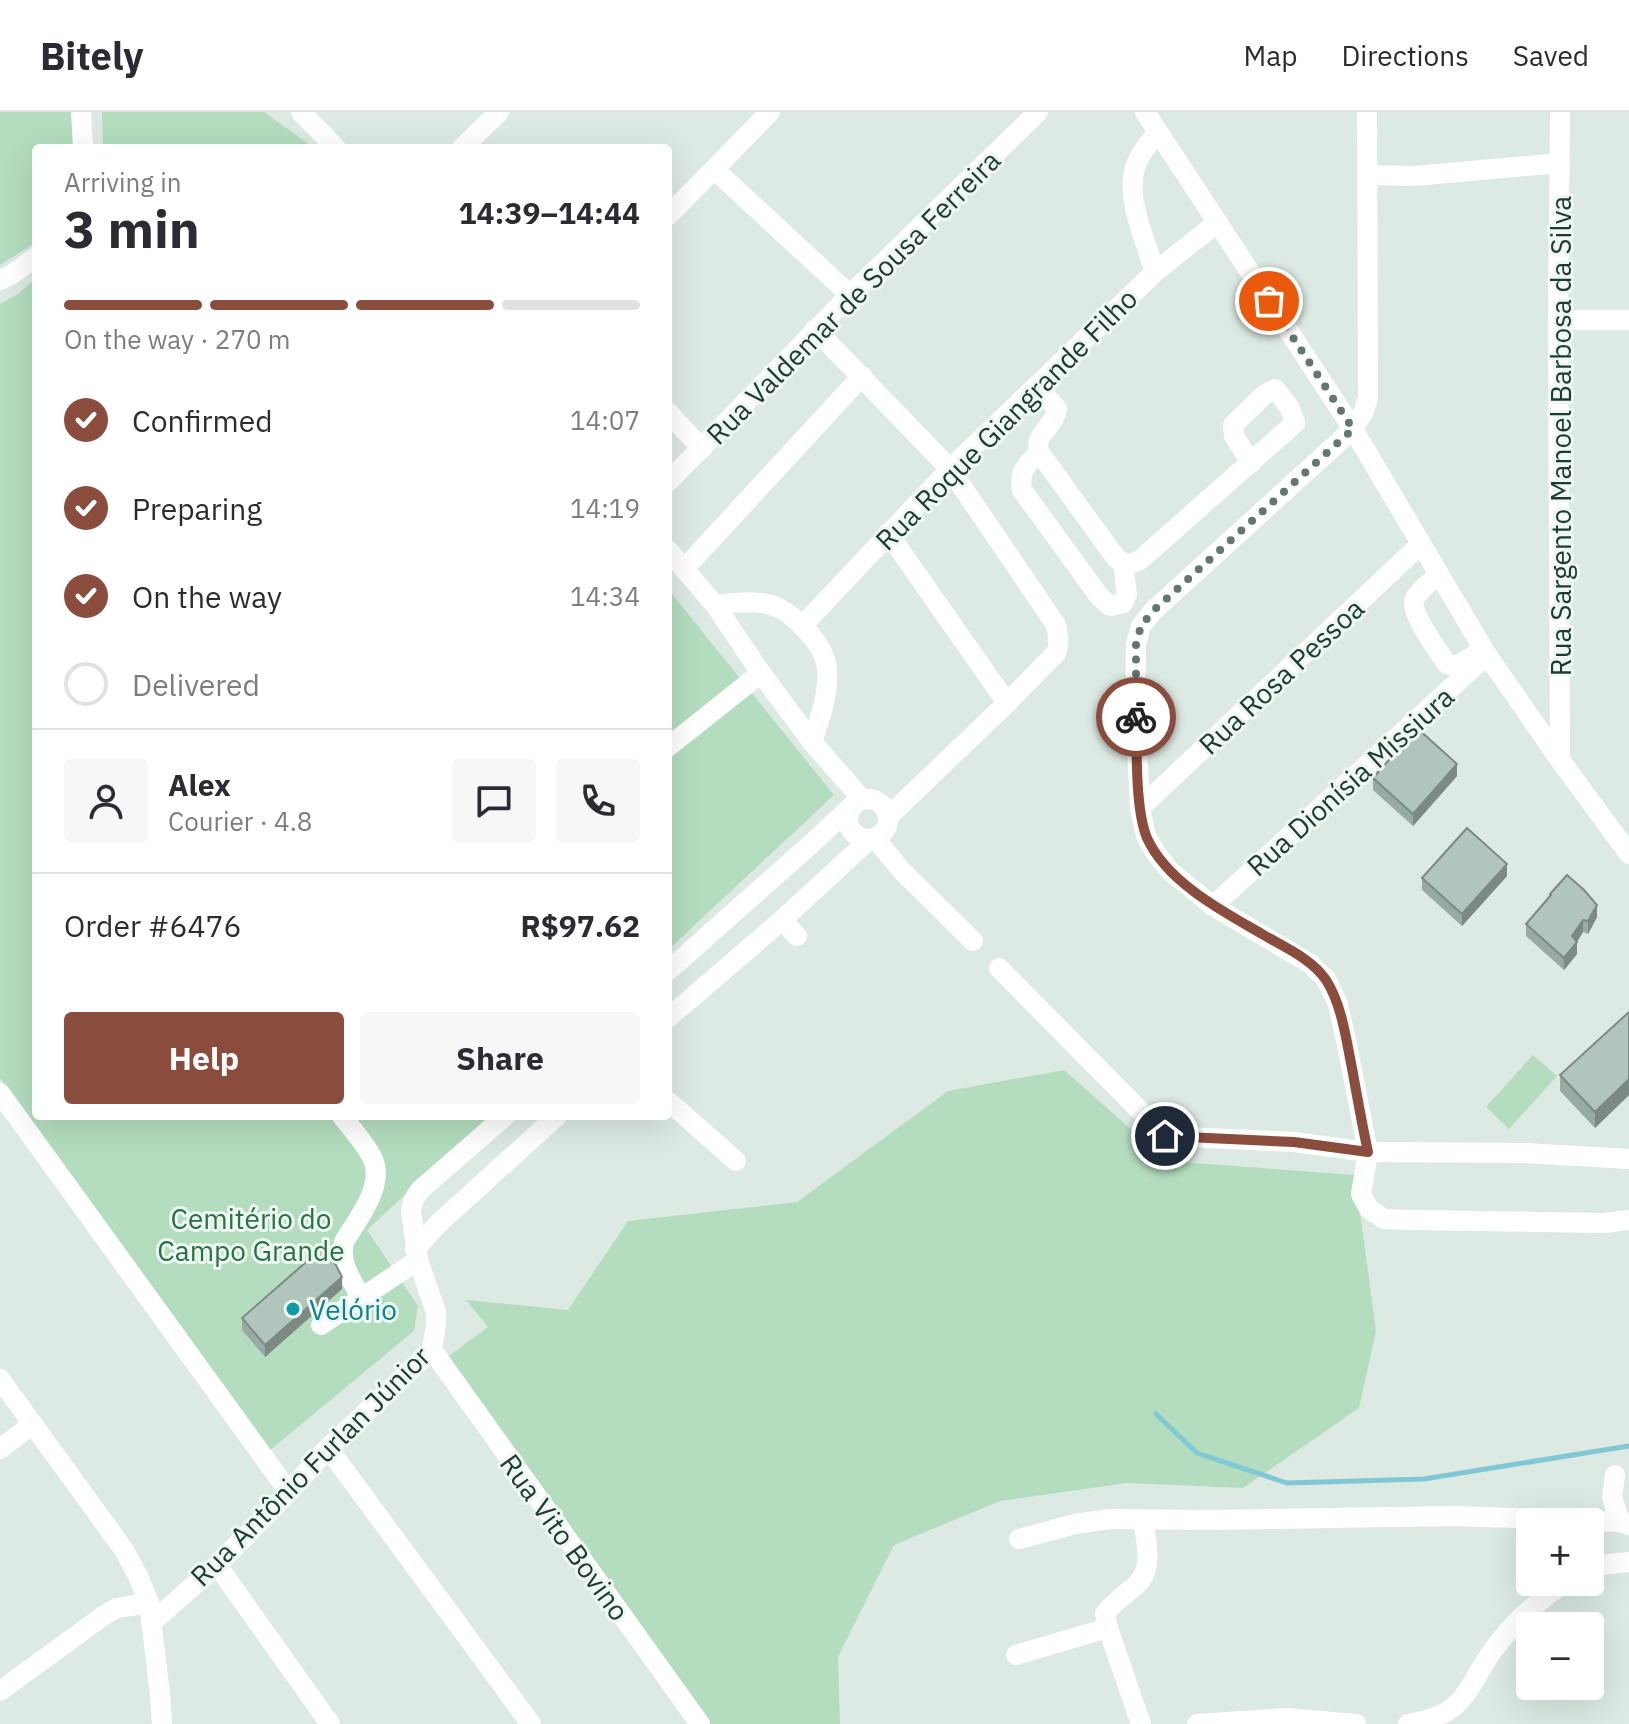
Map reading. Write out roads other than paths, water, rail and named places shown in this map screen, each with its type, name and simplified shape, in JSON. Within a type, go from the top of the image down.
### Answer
[{"type":"street","points":[[81,112],[83,144]]},
{"type":"street","points":[[301,112],[332,144]]},
{"type":"street","points":[[466,144],[499,112]]},
{"type":"street","points":[[672,212],[770,112]]},
{"type":"street","name":"Rua Valdemar de Sousa Ferreira","points":[[672,478],[815,329],[1038,112]]},
{"type":"street","points":[[1145,112],[1353,429],[1485,652],[1629,854]]},
{"type":"street","points":[[1367,112],[1368,398],[1353,429],[1153,611],[1141,626],[1136,644],[1135,710],[1140,808],[1146,836],[1170,871],[1213,906],[1309,963],[1326,979],[1338,1004],[1368,1152],[1361,1194],[1369,1209],[1384,1219],[1605,1223],[1629,1220]]},
{"type":"street","name":"Rua Sargento Manoel Barbosa da Silva","points":[[1560,112],[1560,760]]},
{"type":"street","points":[[1155,272],[1131,184],[1142,153],[1157,133]]},
{"type":"street","points":[[1368,175],[1414,176],[1560,163]]},
{"type":"street","points":[[714,169],[850,295]]},
{"type":"street","name":"Rua Roque Giangrande Filho","points":[[803,625],[950,469],[1155,272],[1218,222]]},
{"type":"street","points":[[0,280],[32,263]]},
{"type":"street","points":[[1558,320],[1629,320]]},
{"type":"street","points":[[815,329],[950,469],[1056,625],[1059,646],[1056,653],[889,816]]},
{"type":"street","points":[[685,568],[862,376]]},
{"type":"street","points":[[1037,386],[1057,409],[1055,420],[1037,440],[1039,452],[1123,564],[1140,560],[1251,463]]},
{"type":"street","points":[[672,416],[702,449]]},
{"type":"street","points":[[1039,452],[1023,469],[1020,479],[1022,490],[1099,596],[1110,606],[1123,603],[1127,594],[1123,564]]},
{"type":"street","points":[[888,533],[1007,703]]},
{"type":"street","name":"Rua Rosa Pessoa","points":[[1140,808],[1421,544]]},
{"type":"street","points":[[672,554],[715,605],[761,673],[858,802]]},
{"type":"street","points":[[1439,574],[1416,596],[1413,605],[1417,616],[1446,663],[1451,666],[1485,652]]},
{"type":"street","points":[[715,605],[752,602],[774,606],[803,625],[822,651],[827,666],[827,689],[812,742]]},
{"type":"street","name":"Rua Dionísia Missiura","points":[[1213,906],[1485,652]]},
{"type":"street","points":[[672,744],[761,673]]},
{"type":"street","points":[[672,967],[858,802],[870,798],[885,808],[889,816],[883,833],[872,839],[672,1015]]},
{"type":"street","points":[[858,802],[848,815],[849,827],[858,836],[872,839],[973,941]]},
{"type":"street","points":[[782,920],[797,936]]},
{"type":"street","points":[[999,968],[1165,1136],[1282,1141],[1368,1152],[1524,1153],[1629,1159]]},
{"type":"street","points":[[0,1093],[289,1492]]},
{"type":"street","points":[[672,1105],[736,1161]]},
{"type":"street","points":[[345,1120],[372,1157],[376,1171],[376,1185],[344,1242],[342,1252],[344,1264],[361,1297]]},
{"type":"street","name":"Rua Antônio Furlan Júnior","points":[[150,1613],[217,1565],[328,1448],[432,1350],[436,1312],[416,1254],[411,1211],[414,1199],[420,1190],[500,1120]]},
{"type":"street","points":[[321,1325],[416,1254],[439,1223],[553,1120]]},
{"type":"street","name":"Rua Vito Bovino","points":[[432,1350],[700,1724]]},
{"type":"street","points":[[0,1379],[124,1550],[138,1576],[150,1613],[162,1724]]},
{"type":"street","points":[[0,1449],[33,1424]]},
{"type":"street","points":[[328,1448],[531,1724]]},
{"type":"street","points":[[1019,1539],[1075,1524],[1110,1519],[1456,1516],[1624,1524],[1612,1497],[1615,1475]]},
{"type":"street","points":[[1141,1724],[1105,1614],[1111,1604],[1138,1584],[1147,1571],[1143,1520]]},
{"type":"street","points":[[1604,1565],[1629,1562]]},
{"type":"street","points":[[217,1565],[330,1724]]},
{"type":"street","points":[[1408,1724],[1428,1721],[1459,1703],[1494,1649],[1519,1619],[1547,1596]]},
{"type":"street","points":[[0,1691],[117,1608],[150,1613]]},
{"type":"street","points":[[1016,1655],[1108,1628]]},
{"type":"street","points":[[1197,1724],[1286,1718],[1356,1724]]},
{"type":"waterway","points":[[1156,1414],[1197,1453],[1287,1483],[1424,1479],[1629,1446]]},
{"type":"place","name":"Velório","points":[[293,1309]]},
{"type":"park label","name":"Cemitério do Campo Grande","points":[[251,1234]]}]
